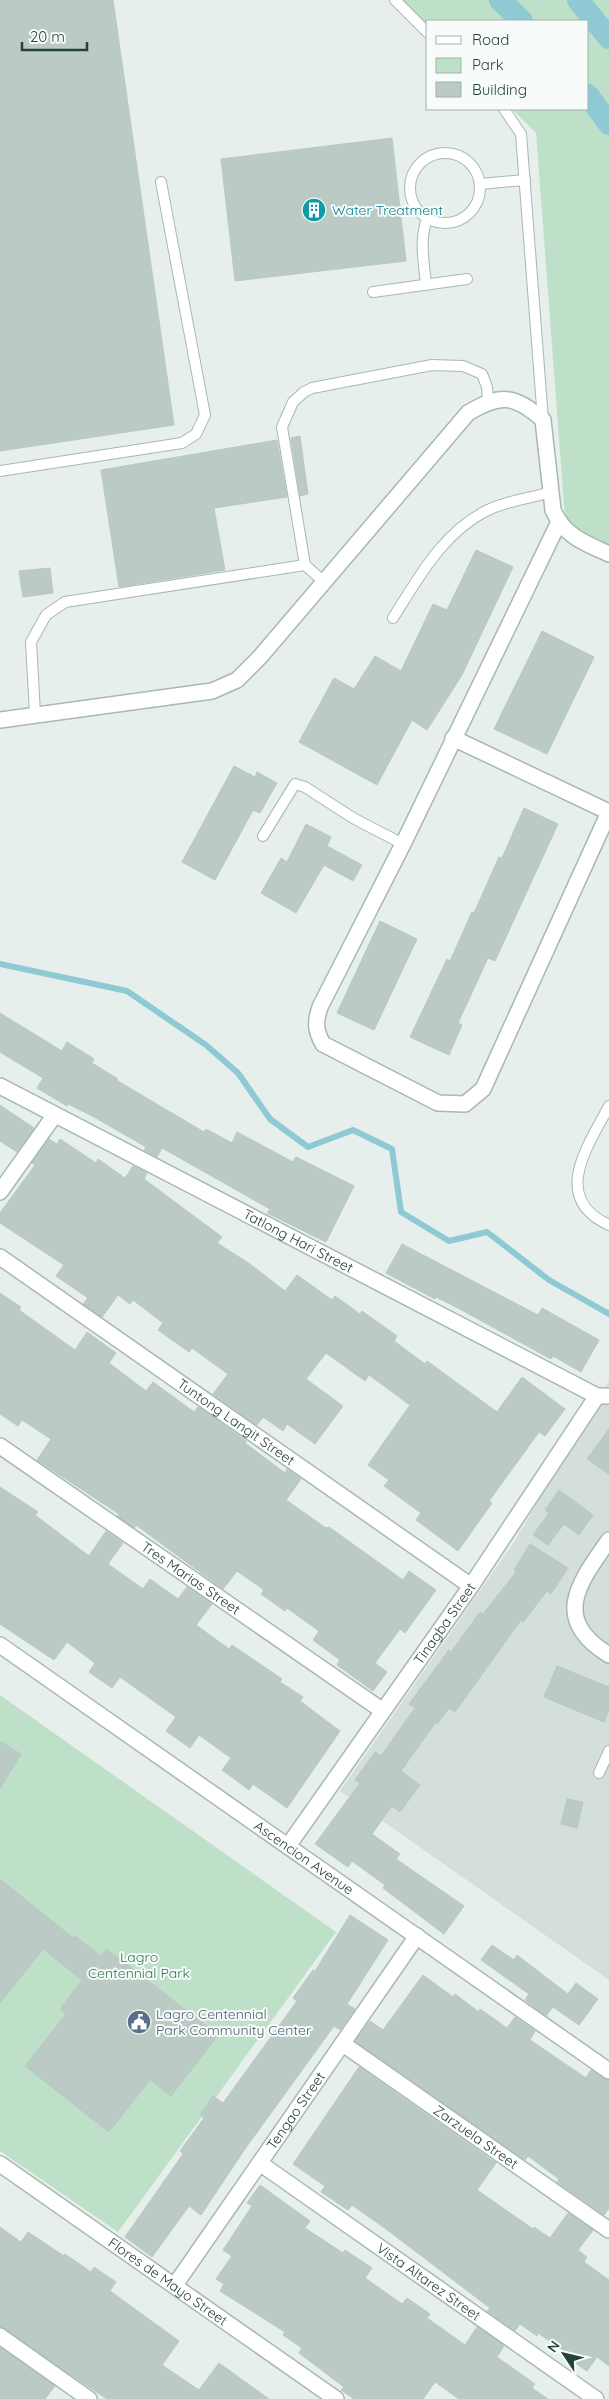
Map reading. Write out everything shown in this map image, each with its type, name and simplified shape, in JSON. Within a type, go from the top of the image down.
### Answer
[{"type":"street","points":[[0,720],[212,691],[237,680],[260,656],[468,413],[488,401],[510,398],[528,406],[543,420],[553,510],[558,524],[570,536],[609,554]]},
{"type":"street","points":[[453,738],[609,812],[483,1089],[465,1104],[438,1102],[323,1044],[317,1033],[315,1021],[320,1007],[403,844],[453,738],[558,524]]},
{"type":"street","name":"Tatlong Hari Street","points":[[0,1086],[54,1116],[603,1396]]},
{"type":"street","points":[[0,1192],[54,1116]]},
{"type":"street","name":"Tuntong Langit Street","points":[[0,1258],[471,1586]]},
{"type":"street","name":"Tinagba Street","points":[[288,1846],[603,1396]]},
{"type":"street","name":"Tres Marias Street","points":[[0,1446],[383,1711]]},
{"type":"street","points":[[609,1540],[587,1571],[576,1597],[575,1611],[579,1628],[590,1642],[609,1655]]},
{"type":"street","name":"Ascencion Avenue","points":[[0,1645],[609,2071]]},
{"type":"street","name":"Tengao Street","points":[[175,2285],[261,2164],[417,1936]]},
{"type":"street","name":"Zarzuela Street","points":[[343,2044],[609,2230]]},
{"type":"street","name":"Flores de Mayo Street","points":[[0,2164],[336,2399]]},
{"type":"street","name":"Vista Altarez Street","points":[[261,2164],[596,2399]]},
{"type":"street","points":[[0,2336],[89,2399]]},
{"type":"lane","points":[[395,0],[426,30]]},
{"type":"lane","points":[[505,110],[521,134],[543,420]]},
{"type":"lane","points":[[452,154],[471,164],[480,184],[475,205],[469,214],[449,223],[427,219],[413,203],[411,182],[414,171],[430,156],[452,154]]},
{"type":"lane","points":[[480,184],[525,180]]},
{"type":"lane","points":[[0,471],[182,443],[196,434],[206,415],[161,182]]},
{"type":"lane","points":[[426,285],[422,231],[427,219]]},
{"type":"lane","points":[[373,292],[467,279]]},
{"type":"lane","points":[[323,581],[305,565],[282,427],[293,402],[304,392],[432,365],[463,366],[482,374],[487,387],[488,401]]},
{"type":"lane","points":[[394,618],[427,563],[458,528],[489,509],[551,492]]},
{"type":"lane","points":[[35,714],[31,642],[46,615],[65,602],[305,565]]},
{"type":"lane","points":[[264,836],[295,784],[305,786],[353,818],[403,844]]},
{"type":"lane","points":[[609,1106],[578,1167],[577,1194],[593,1218],[609,1225]]},
{"type":"lane","points":[[599,1773],[609,1751]]},
{"type":"shaded area","points":[[609,1381],[609,1980],[340,1791],[514,1542]]},
{"type":"green space","points":[[399,0],[609,0],[609,548],[566,531],[536,133],[513,110],[589,110],[589,20],[426,20],[426,26]]},
{"type":"green space","name":"Lagro Centennial Park","points":[[0,1695],[336,1932],[118,2232],[0,2151]]},
{"type":"building","points":[[0,0],[113,0],[174,425],[0,451]]},
{"type":"building","name":"Water Treatment","points":[[392,138],[406,261],[235,281],[221,159]]},
{"type":"building","points":[[300,436],[308,494],[300,496],[291,438]]},
{"type":"building","points":[[277,440],[287,497],[214,508],[225,570],[119,587],[101,470]]},
{"type":"building","points":[[476,550],[513,567],[462,675],[427,730],[412,720],[377,785],[299,742],[334,678],[354,689],[375,656],[401,671],[433,604],[447,610]]},
{"type":"building","points":[[50,568],[53,593],[23,597],[19,571]]},
{"type":"building","points":[[542,631],[594,657],[547,754],[494,729]]},
{"type":"building","points":[[234,766],[255,777],[257,772],[277,783],[260,813],[253,810],[215,880],[182,862]]},
{"type":"building","points":[[524,808],[558,824],[495,961],[488,958],[458,1023],[462,1025],[449,1055],[410,1037],[447,959],[450,961],[472,912],[474,913],[499,857],[502,858]]},
{"type":"building","points":[[306,824],[331,837],[327,846],[362,865],[353,881],[324,865],[296,913],[261,893],[281,858],[287,862]]},
{"type":"building","points":[[380,921],[417,939],[374,1030],[337,1013]]},
{"type":"building","points":[[0,1013],[62,1051],[67,1042],[94,1059],[92,1063],[118,1079],[116,1080],[204,1132],[206,1129],[232,1143],[237,1132],[293,1162],[296,1157],[354,1186],[326,1242],[267,1213],[270,1209],[162,1148],[157,1157],[144,1150],[146,1147],[94,1117],[68,1104],[67,1106],[37,1088],[43,1078],[0,1052]]},
{"type":"building","points":[[0,1105],[34,1128],[17,1152],[0,1141]]},
{"type":"building","points":[[49,1139],[57,1144],[60,1139],[96,1163],[98,1159],[125,1178],[133,1166],[147,1173],[144,1179],[222,1237],[217,1243],[250,1264],[285,1291],[297,1275],[332,1300],[335,1296],[360,1314],[362,1311],[397,1336],[394,1341],[425,1364],[427,1361],[497,1412],[522,1377],[565,1409],[545,1436],[539,1432],[489,1501],[492,1503],[458,1551],[416,1520],[421,1513],[384,1486],[389,1480],[368,1465],[410,1405],[369,1375],[365,1381],[326,1353],[306,1379],[343,1406],[315,1444],[287,1424],[283,1431],[263,1417],[257,1425],[213,1394],[228,1374],[192,1348],[189,1352],[158,1330],[163,1323],[133,1300],[130,1304],[118,1295],[102,1317],[83,1304],[88,1298],[56,1276],[64,1265],[0,1223],[0,1213],[35,1165],[32,1163]]},
{"type":"building","points":[[402,1244],[538,1315],[542,1308],[599,1340],[581,1372],[553,1356],[551,1359],[456,1307],[436,1297],[435,1299],[386,1273]]},
{"type":"building","points":[[0,1293],[21,1307],[19,1310],[75,1350],[87,1332],[116,1353],[109,1363],[146,1391],[153,1382],[194,1412],[198,1407],[202,1409],[246,1441],[245,1443],[285,1473],[287,1469],[301,1479],[286,1500],[326,1528],[329,1527],[403,1580],[409,1571],[436,1590],[405,1633],[400,1629],[375,1663],[387,1672],[373,1691],[337,1665],[340,1660],[313,1640],[319,1631],[287,1608],[285,1611],[261,1594],[264,1590],[237,1571],[223,1589],[136,1525],[134,1528],[117,1516],[119,1514],[37,1460],[51,1439],[22,1420],[18,1426],[0,1414]]},
{"type":"building","points":[[609,1429],[609,1474],[587,1459]]},
{"type":"building","points":[[0,1487],[38,1512],[35,1515],[89,1556],[106,1531],[123,1543],[108,1564],[143,1589],[150,1579],[178,1599],[187,1587],[212,1604],[196,1625],[229,1649],[232,1645],[282,1679],[280,1682],[303,1697],[300,1701],[340,1731],[287,1808],[253,1784],[249,1790],[222,1770],[231,1758],[199,1735],[190,1748],[166,1731],[176,1717],[120,1677],[112,1688],[89,1672],[95,1663],[67,1642],[54,1660],[0,1624]]},
{"type":"building","points":[[559,1490],[593,1515],[579,1535],[564,1524],[548,1545],[533,1535],[549,1513],[545,1510]]},
{"type":"building","points":[[530,1544],[568,1568],[551,1594],[547,1591],[523,1622],[521,1620],[455,1712],[449,1708],[437,1724],[436,1722],[401,1771],[420,1785],[400,1812],[392,1806],[372,1834],[400,1854],[396,1859],[464,1906],[444,1934],[383,1888],[385,1885],[352,1861],[348,1867],[315,1844],[360,1783],[355,1780],[375,1752],[381,1756],[415,1708],[409,1704],[449,1650],[451,1652],[480,1612],[483,1614],[516,1572],[514,1570]]},
{"type":"building","points":[[557,1666],[609,1687],[609,1710],[604,1722],[544,1697]]},
{"type":"building","points":[[0,1741],[21,1754],[0,1789]]},
{"type":"building","points":[[567,1799],[583,1802],[577,1828],[561,1824]]},
{"type":"building","points":[[0,1879],[73,1938],[75,1936],[101,1956],[107,1949],[218,2035],[171,2096],[150,2080],[109,2132],[25,2066],[66,2014],[60,2009],[82,1980],[43,1949],[0,2003]]},
{"type":"building","points":[[350,1915],[388,1940],[347,2004],[355,2009],[340,2030],[334,2026],[245,2149],[201,2215],[189,2206],[152,2257],[125,2237],[183,2154],[180,2151],[204,2118],[200,2115],[213,2096],[223,2103],[297,2001],[293,1998],[313,1970],[315,1971]]},
{"type":"building","points":[[492,1945],[514,1960],[517,1955],[568,1994],[576,1983],[598,1999],[579,2025],[553,2007],[546,2016],[525,2000],[529,1994],[481,1960]]},
{"type":"building","points":[[423,1975],[453,1997],[455,1994],[479,2012],[480,2009],[507,2028],[515,2017],[535,2031],[530,2040],[586,2078],[591,2070],[609,2080],[609,2208],[604,2215],[557,2182],[559,2179],[528,2156],[525,2160],[355,2041],[370,2021],[383,2030]]},
{"type":"building","points":[[359,2067],[496,2163],[477,2190],[533,2229],[534,2227],[550,2238],[568,2213],[593,2230],[578,2250],[587,2257],[584,2262],[609,2280],[609,2366],[597,2357],[587,2371],[565,2356],[567,2353],[538,2333],[537,2336],[520,2324],[515,2331],[487,2311],[490,2308],[386,2229],[352,2205],[348,2210],[321,2192],[325,2186],[293,2164]]},
{"type":"building","points":[[260,2185],[310,2221],[305,2228],[343,2253],[345,2250],[372,2268],[365,2278],[402,2304],[407,2298],[430,2314],[427,2318],[465,2345],[477,2327],[504,2346],[497,2357],[535,2384],[532,2388],[548,2399],[459,2399],[435,2382],[423,2399],[354,2399],[341,2390],[344,2387],[299,2353],[302,2348],[283,2335],[285,2332],[220,2291],[224,2284],[216,2279],[232,2256],[223,2250],[252,2206],[247,2203]]},
{"type":"building","points":[[0,2227],[21,2242],[28,2232],[91,2272],[94,2267],[116,2282],[110,2291],[179,2341],[162,2365],[199,2390],[219,2363],[269,2399],[107,2399],[0,2327]]},
{"type":"building","points":[[0,2347],[55,2386],[45,2399],[0,2399]]},
{"type":"waterway","points":[[500,0],[521,20]]},
{"type":"waterway","points":[[578,0],[609,38]]},
{"type":"waterway","points":[[589,96],[609,124]]},
{"type":"waterway","points":[[0,964],[127,991],[206,1045],[238,1073],[270,1119],[308,1147],[353,1130],[392,1149],[401,1212],[449,1241],[487,1232],[549,1280],[609,1314]]},
{"type":"place","name":"Water Treatment","points":[[314,210]]},
{"type":"place","name":"Lagro Centennial Park Community Center","points":[[139,2022]]}]
